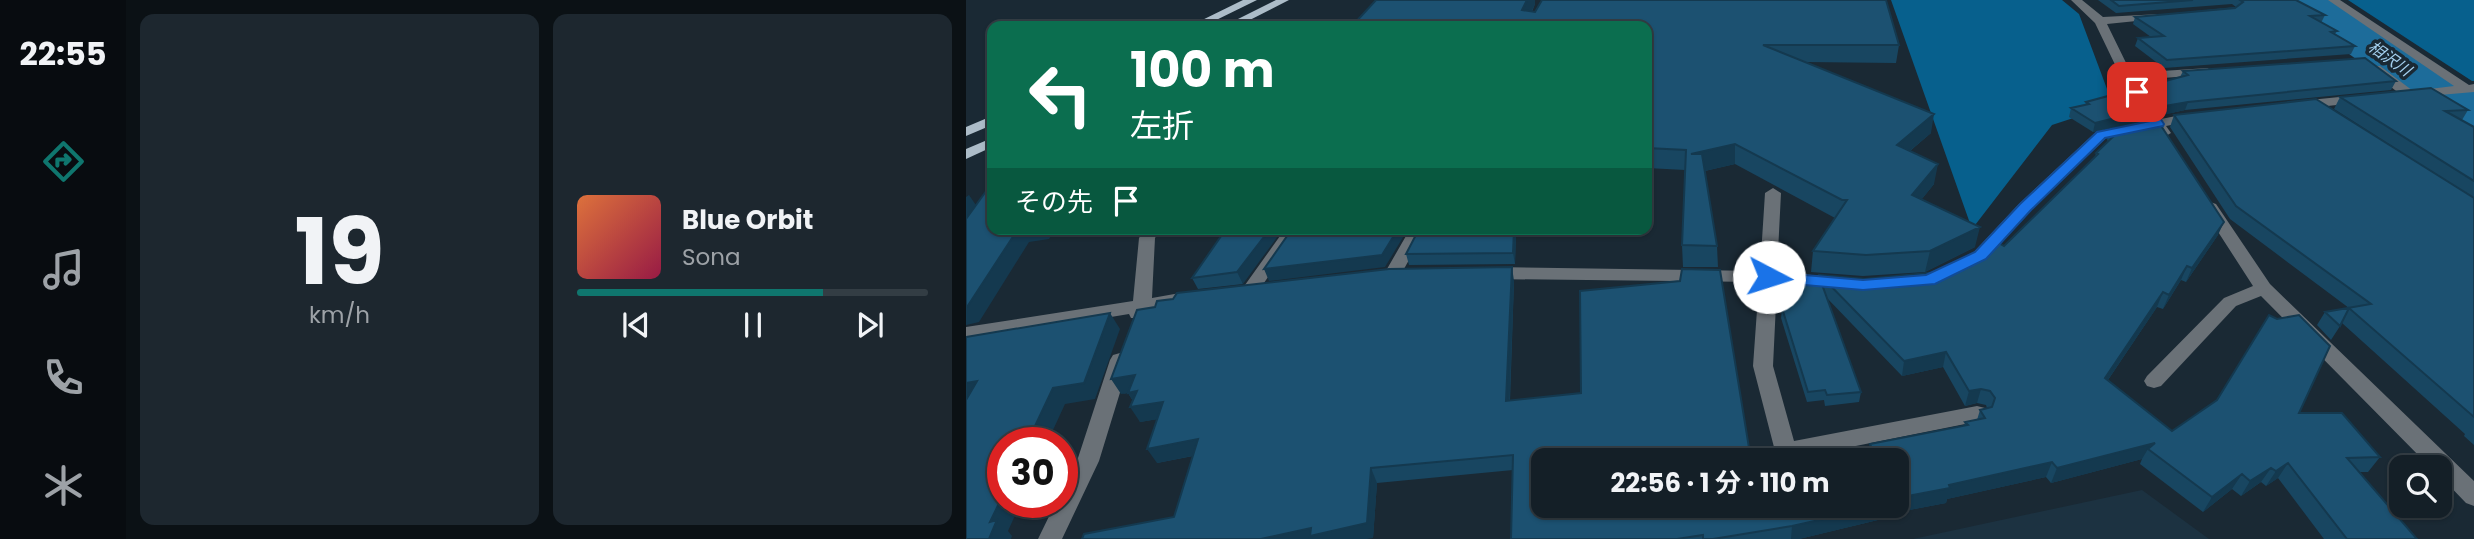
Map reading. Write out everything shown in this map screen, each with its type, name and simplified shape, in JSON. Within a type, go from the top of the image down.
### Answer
[{"type":"main road","points":[[1207,21],[1252,0]]},
{"type":"main road","points":[[1240,21],[1284,0]]},
{"type":"main road","points":[[966,132],[987,122]]},
{"type":"main road","points":[[966,155],[987,144]]},
{"type":"street","points":[[2076,0],[2100,21],[2127,76],[2172,145]]},
{"type":"street","points":[[2333,0],[2470,88]]},
{"type":"street","points":[[2100,21],[2166,16]]},
{"type":"street","points":[[2364,60],[2415,94]]},
{"type":"street","points":[[2127,76],[2211,71]]},
{"type":"street","points":[[2287,107],[2470,88]]},
{"type":"street","points":[[2313,104],[2334,118]]},
{"type":"street","points":[[1950,271],[1980,256],[2025,207],[2101,135],[2210,114]]},
{"type":"street","points":[[2199,189],[2264,288],[2474,496]]},
{"type":"street","points":[[1773,193],[1763,366],[1786,451],[1977,414]]},
{"type":"street","points":[[1050,539],[1088,461],[1111,383],[1142,303],[1149,235]]},
{"type":"street","points":[[1275,289],[1242,292],[1288,235]]},
{"type":"street","points":[[1354,279],[1399,274],[1415,235]]},
{"type":"street","points":[[1470,273],[1769,277],[1836,283]]},
{"type":"street","points":[[2154,381],[2230,302],[2264,288]]},
{"type":"street","points":[[966,334],[1142,303],[1196,298]]},
{"type":"shaded area","points":[[1891,0],[2062,0],[2079,14],[2113,105],[2052,125],[1972,229]]},
{"type":"shaded area","points":[[2348,0],[2474,0],[2474,81],[2472,81]]},
{"type":"shaded area","points":[[2142,490],[2209,539],[1913,539]]},
{"type":"building","points":[[1376,0],[1527,0],[1522,10],[1535,12],[1542,0],[1886,0],[1899,45],[1763,45],[1934,114],[1897,145],[1938,164],[1912,195],[1980,227],[1930,251],[1866,255],[1813,251],[1847,200],[1842,200],[1735,144],[1691,154],[1702,154],[1717,246],[1682,245],[1686,150],[1652,148],[1652,21],[1357,21]]},
{"type":"building","points":[[2111,0],[2193,0],[2119,6]]},
{"type":"building","points":[[2240,0],[2296,0],[2325,15],[2310,16],[2337,31],[2331,32],[2355,46],[2167,60],[2138,38],[2164,36],[2135,17],[2235,8],[2243,2]]},
{"type":"building","points":[[2365,58],[2396,81],[2165,106],[2150,85],[2188,75],[2183,71]]},
{"type":"building","points":[[2431,88],[2468,110],[2445,111],[2474,127],[2474,181],[2340,97]]},
{"type":"building","points":[[2134,89],[2148,110],[2095,123],[2071,108],[2089,104],[2086,102]]},
{"type":"building","points":[[2316,99],[2474,198],[2474,417],[2349,308],[2340,326],[2325,312],[2371,304],[2236,206],[2174,115]]},
{"type":"building","points":[[2156,118],[2224,222],[2192,268],[2187,266],[2169,295],[2163,292],[2105,378],[2172,431],[2217,400],[2269,315],[2277,319],[2299,315],[2330,346],[2299,413],[2342,413],[2380,457],[2347,458],[2389,507],[2389,518],[2399,518],[2417,539],[2347,539],[2288,463],[2276,471],[2271,468],[2250,481],[2242,474],[2212,497],[2148,449],[2155,443],[2057,468],[2052,462],[1909,496],[1909,448],[1872,448],[1870,444],[1968,425],[1965,422],[1985,418],[1980,410],[1992,407],[1995,398],[1990,391],[1969,391],[1946,352],[1904,361],[1820,275],[1865,279],[1938,272],[1991,248],[1997,242],[2004,246],[2118,132],[2111,128]]},
{"type":"building","points":[[987,190],[987,235],[1014,235],[967,307],[966,307],[966,219]]},
{"type":"building","points":[[1222,235],[1265,235],[1237,272],[1192,278]]},
{"type":"building","points":[[1288,235],[1394,235],[1382,255],[1264,269]]},
{"type":"building","points":[[1416,235],[1514,235],[1513,253],[1406,254]]},
{"type":"building","points":[[1512,267],[1506,401],[1581,393],[1580,291],[1680,281],[1682,269],[1720,270],[1749,448],[1531,448],[1531,518],[1828,518],[1713,539],[1703,539],[1703,535],[1677,539],[1511,539],[1513,455],[1371,468],[1367,523],[1310,536],[1311,528],[1261,539],[1082,539],[1084,534],[1174,517],[1198,439],[1147,449],[1163,402],[1130,407],[1137,391],[1128,393],[1135,375],[1111,379],[1137,310],[1155,307],[1157,301],[1173,299],[1177,293],[1389,269]]},
{"type":"building","points":[[1801,278],[1820,279],[1861,392],[1827,395],[1825,390],[1808,392],[1782,308]]},
{"type":"building","points":[[1110,313],[1084,383],[1053,388],[1035,427],[987,427],[987,518],[992,518],[990,522],[997,520],[989,539],[966,539],[966,400],[977,381],[966,383],[966,337]]},
{"type":"waterway","name":"相沢川","points":[[2305,0],[2474,117]]},
{"type":"route","points":[[1769,277],[1863,285],[1929,280],[1980,256],[2025,207],[2101,135],[2158,124],[2137,92]]}]
